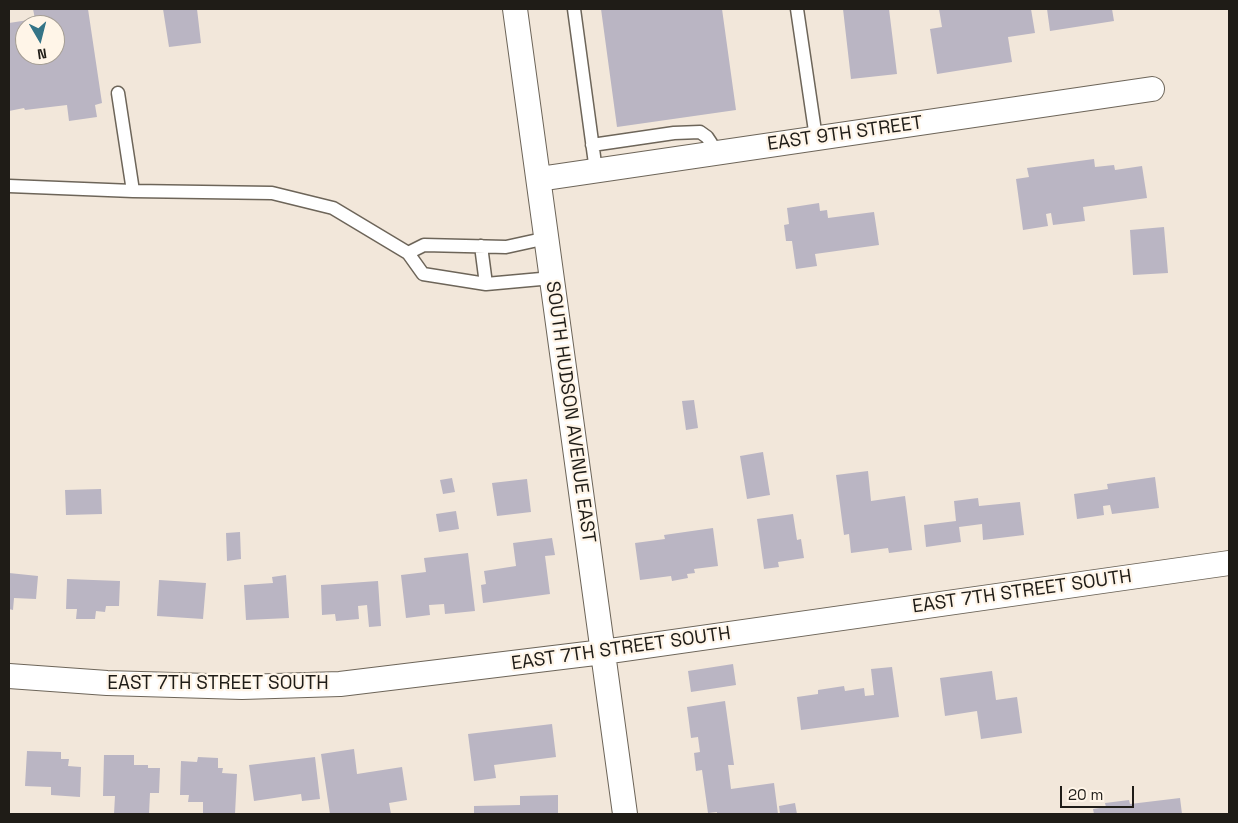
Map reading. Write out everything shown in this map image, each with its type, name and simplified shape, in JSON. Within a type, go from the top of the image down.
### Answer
[{"type":"street","name":"SOUTH HUDSON AVENUE EAST","points":[[515,9],[625,814]]},
{"type":"street","name":"EAST 9TH STREET","points":[[539,179],[1152,89]]},
{"type":"street","name":"EAST 7TH STREET SOUTH","points":[[9,676],[106,683],[242,686],[340,684],[602,652],[1229,563]]},
{"type":"lane","points":[[574,9],[596,171]]},
{"type":"lane","points":[[797,9],[816,138]]},
{"type":"lane","points":[[118,93],[133,191]]},
{"type":"lane","points":[[592,145],[674,133],[700,132],[707,136],[714,153]]},
{"type":"lane","points":[[9,186],[133,191],[272,193],[333,208],[408,253],[423,274],[486,284],[552,278]]},
{"type":"lane","points":[[408,253],[424,245],[506,247],[546,238]]},
{"type":"lane","points":[[481,246],[486,284]]},
{"type":"building","points":[[33,9],[88,9],[102,103],[95,105],[97,117],[69,121],[67,105],[9,111],[9,23],[15,22],[15,65],[65,65],[65,15],[34,15]]},
{"type":"building","points":[[163,9],[197,9],[201,43],[169,47]]},
{"type":"building","points":[[601,9],[722,9],[736,110],[617,127]]},
{"type":"building","points":[[843,9],[889,9],[897,74],[851,79]]},
{"type":"building","points":[[939,9],[1031,9],[1035,33],[1008,37],[1012,62],[937,74],[930,29],[942,27]]},
{"type":"building","points":[[1047,9],[1112,9],[1114,21],[1050,31]]},
{"type":"building","points":[[1094,159],[1095,167],[1114,165],[1115,170],[1142,166],[1147,198],[1083,207],[1085,221],[1053,225],[1051,213],[1046,214],[1048,226],[1023,230],[1016,179],[1029,177],[1027,168]]},
{"type":"building","points":[[819,203],[820,211],[827,210],[828,218],[874,212],[879,245],[815,254],[817,266],[796,269],[792,241],[786,241],[784,225],[789,224],[787,208]]},
{"type":"building","points":[[1164,227],[1168,273],[1133,275],[1130,230]]},
{"type":"building","points":[[694,400],[698,428],[686,430],[682,401]]},
{"type":"building","points":[[763,452],[770,495],[747,499],[740,456]]},
{"type":"building","points":[[868,471],[871,501],[905,496],[912,550],[889,553],[888,548],[851,553],[849,534],[844,535],[836,475]]},
{"type":"building","points":[[1155,477],[1159,508],[1112,514],[1110,505],[1103,506],[1104,515],[1077,519],[1074,494],[1108,489],[1107,484]]},
{"type":"building","points":[[452,478],[455,492],[443,494],[440,480]]},
{"type":"building","points":[[527,479],[531,512],[497,516],[492,483]]},
{"type":"building","points":[[101,489],[102,514],[66,515],[65,490]]},
{"type":"building","points":[[978,498],[979,506],[1020,502],[1024,535],[983,540],[982,524],[959,527],[961,542],[926,547],[924,525],[956,521],[954,501]]},
{"type":"building","points":[[456,511],[459,529],[439,532],[436,514]]},
{"type":"building","points":[[793,514],[797,540],[801,539],[804,558],[778,562],[779,567],[764,569],[757,519]]},
{"type":"building","points":[[713,528],[718,566],[694,569],[695,573],[687,574],[688,578],[672,581],[671,576],[640,580],[635,543],[665,539],[664,535]]},
{"type":"building","points":[[240,532],[241,559],[227,561],[226,533]]},
{"type":"building","points":[[552,538],[555,555],[545,556],[550,594],[483,603],[481,585],[486,584],[484,571],[516,566],[513,543]]},
{"type":"building","points":[[468,553],[475,611],[445,614],[444,604],[429,605],[430,615],[406,618],[401,575],[426,572],[424,558]]},
{"type":"building","points":[[9,573],[38,576],[36,599],[14,598],[13,610],[9,609]]},
{"type":"building","points":[[286,575],[289,618],[246,620],[244,585],[273,583],[272,577]]},
{"type":"building","points":[[67,579],[120,581],[119,606],[106,606],[105,612],[96,611],[95,619],[76,619],[77,609],[66,609]]},
{"type":"building","points":[[159,580],[206,583],[203,619],[157,616]]},
{"type":"building","points":[[378,581],[381,626],[369,627],[367,605],[358,606],[359,619],[336,621],[335,614],[322,615],[321,585]]},
{"type":"building","points":[[733,664],[736,685],[691,692],[688,671]]},
{"type":"building","points":[[892,667],[899,717],[801,730],[797,697],[818,694],[818,690],[844,686],[845,691],[864,688],[865,696],[874,695],[871,669]]},
{"type":"building","points":[[992,671],[996,700],[1017,697],[1022,733],[981,739],[977,711],[945,716],[940,678]]},
{"type":"building","points":[[725,701],[734,765],[728,765],[731,789],[774,783],[778,814],[708,813],[702,770],[696,771],[694,753],[700,752],[698,737],[691,738],[687,707]]},
{"type":"building","points":[[552,724],[556,757],[494,765],[496,778],[474,781],[468,734]]},
{"type":"building","points":[[354,749],[357,774],[402,767],[407,800],[389,803],[391,814],[330,814],[321,754]]},
{"type":"building","points":[[27,751],[61,752],[61,759],[69,759],[68,766],[81,767],[80,797],[51,795],[51,787],[25,786]]},
{"type":"building","points":[[104,755],[134,755],[134,765],[148,765],[148,768],[160,768],[159,793],[150,793],[149,814],[114,814],[115,796],[103,796]]},
{"type":"building","points":[[198,757],[218,758],[218,768],[223,768],[222,773],[237,774],[235,814],[203,813],[203,802],[188,802],[189,795],[180,795],[181,761],[197,762]]},
{"type":"building","points":[[315,757],[320,799],[302,801],[301,794],[254,801],[249,765]]},
{"type":"building","points":[[558,795],[558,814],[474,814],[474,806],[520,805],[520,796]]},
{"type":"building","points":[[1180,798],[1182,814],[1094,814],[1093,809],[1106,807],[1105,803],[1129,800],[1130,804]]},
{"type":"building","points":[[795,803],[797,814],[780,814],[779,806]]}]
